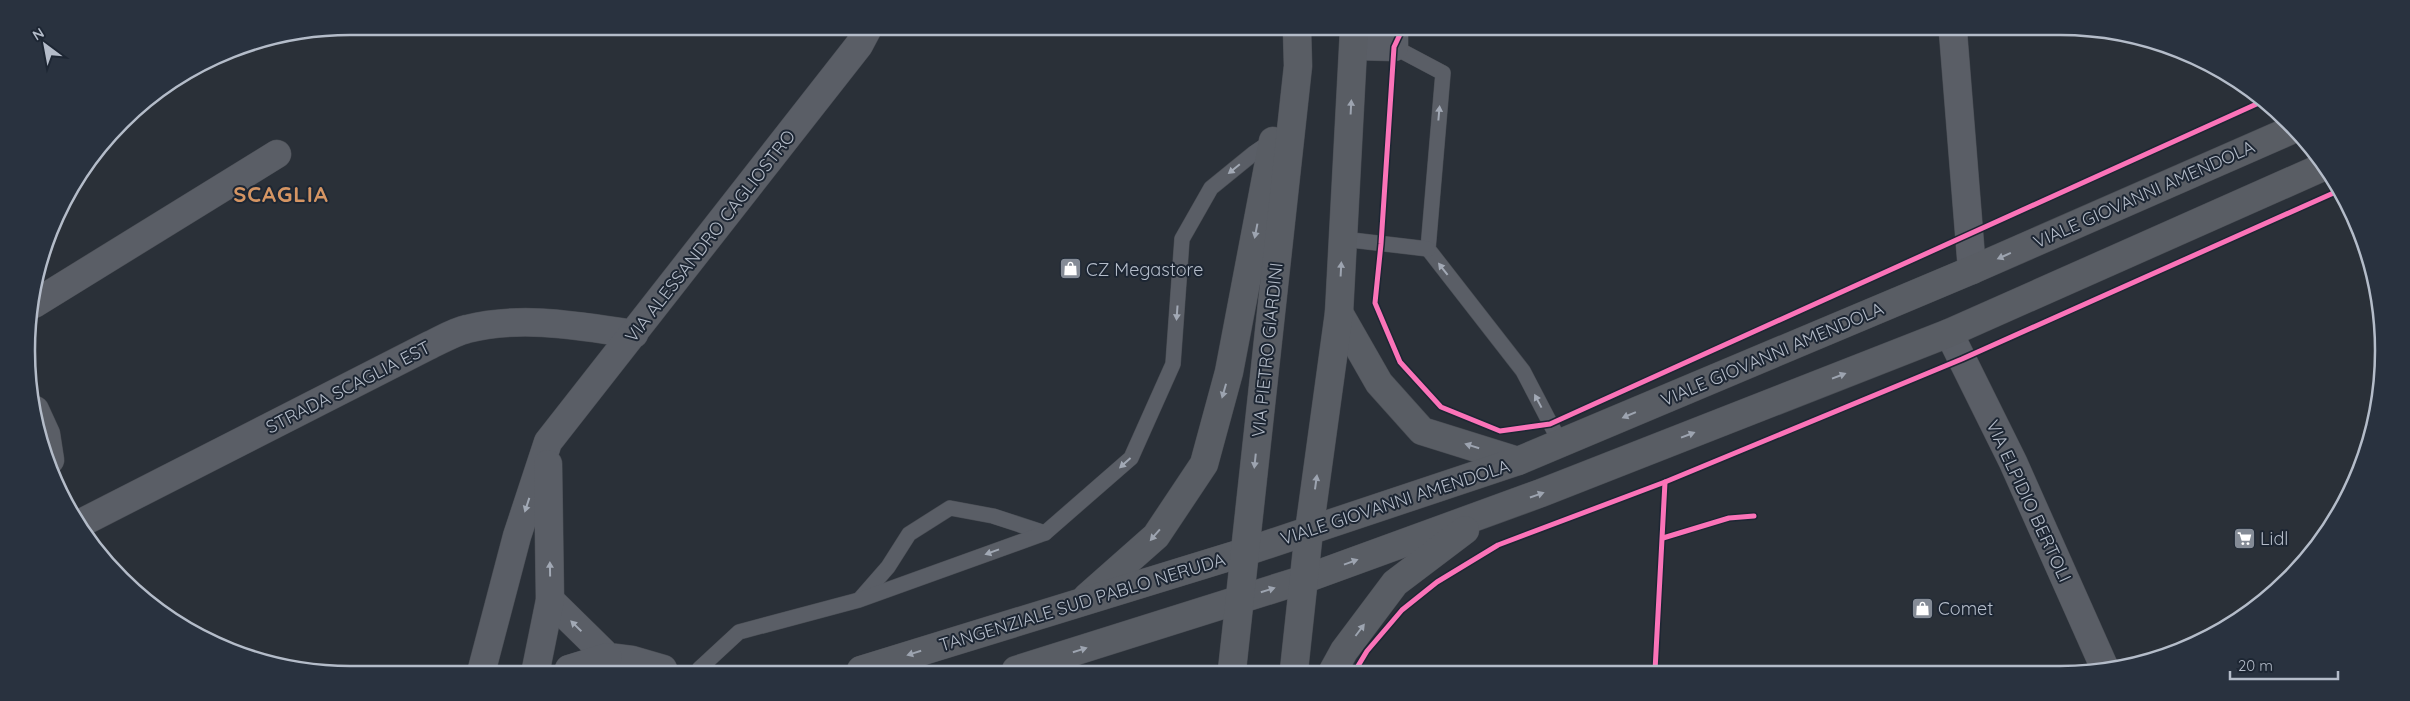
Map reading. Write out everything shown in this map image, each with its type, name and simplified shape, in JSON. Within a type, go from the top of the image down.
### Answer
[{"type":"main road","name":"VIA PIETRO GIARDINI","points":[[1232,666],[1238,599],[1245,552],[1298,66],[1297,35]]},
{"type":"main road","points":[[1294,666],[1309,531],[1339,313],[1354,38]]},
{"type":"main road","points":[[1080,603],[1156,536],[1204,464],[1229,372],[1273,140],[1298,66]]},
{"type":"main road","name":"VIALE GIOVANNI AMENDOLA","points":[[1245,552],[1518,461],[1561,444],[1972,270],[2287,132]]},
{"type":"main road","name":"VIALE GIOVANNI AMENDOLA","points":[[1305,579],[1541,493],[1949,333],[2318,169]]},
{"type":"main road","points":[[1339,313],[1379,383],[1422,431],[1518,461]]},
{"type":"main road","points":[[1335,666],[1344,651],[1395,582],[1448,542],[1499,508]]},
{"type":"main road","name":"TANGENZIALE SUD PABLO NERUDA","points":[[874,666],[1245,552]]},
{"type":"main road","points":[[1029,666],[1305,579]]},
{"type":"street","name":"VIA ALESSANDRO CAGLIOSTRO","points":[[483,666],[517,536],[548,442],[859,45],[864,35]]},
{"type":"street","points":[[1953,35],[1972,270]]},
{"type":"street","points":[[1354,38],[1394,38]]},
{"type":"street","points":[[39,301],[277,154]]},
{"type":"street","name":"STRADA SCAGLIA EST","points":[[85,521],[428,346],[467,329],[505,324],[550,323],[634,334]]},
{"type":"street","name":"VIA ELPIDIO BERTOLI","points":[[1949,333],[2013,462],[2102,663]]},
{"type":"street","points":[[537,666],[550,600],[548,442]]},
{"type":"street","points":[[550,600],[608,657]]},
{"type":"street","points":[[579,666],[608,657],[632,660],[653,666]]},
{"type":"lane","points":[[1394,38],[1442,73],[1428,249],[1523,371],[1561,444]]},
{"type":"lane","points":[[703,666],[739,632],[859,600],[1044,533],[1131,458],[1173,364],[1182,239],[1211,188],[1273,140]]},
{"type":"lane","points":[[1343,239],[1428,249]]},
{"type":"lane","points":[[859,600],[888,567],[909,534],[950,508],[992,516],[1044,533]]},
{"type":"cycle path","points":[[1400,35],[1394,47],[1381,244],[1375,303],[1400,362],[1441,407],[1500,431],[1550,424],[2257,104]]},
{"type":"cycle path","points":[[1358,666],[1367,651],[1402,610],[1437,582],[1498,545],[1665,482],[1962,359],[2333,193]]},
{"type":"cycle path","points":[[1655,666],[1665,482]]},
{"type":"cycle path","points":[[1663,538],[1729,518],[1754,516]]},
{"type":"place","name":"CZ Megastore","points":[[1070,269]]},
{"type":"place","name":"Lidl","points":[[2244,538]]},
{"type":"place","name":"Comet","points":[[1922,608]]},
{"type":"district","name":"SCAGLIA","points":[[281,194]]}]
